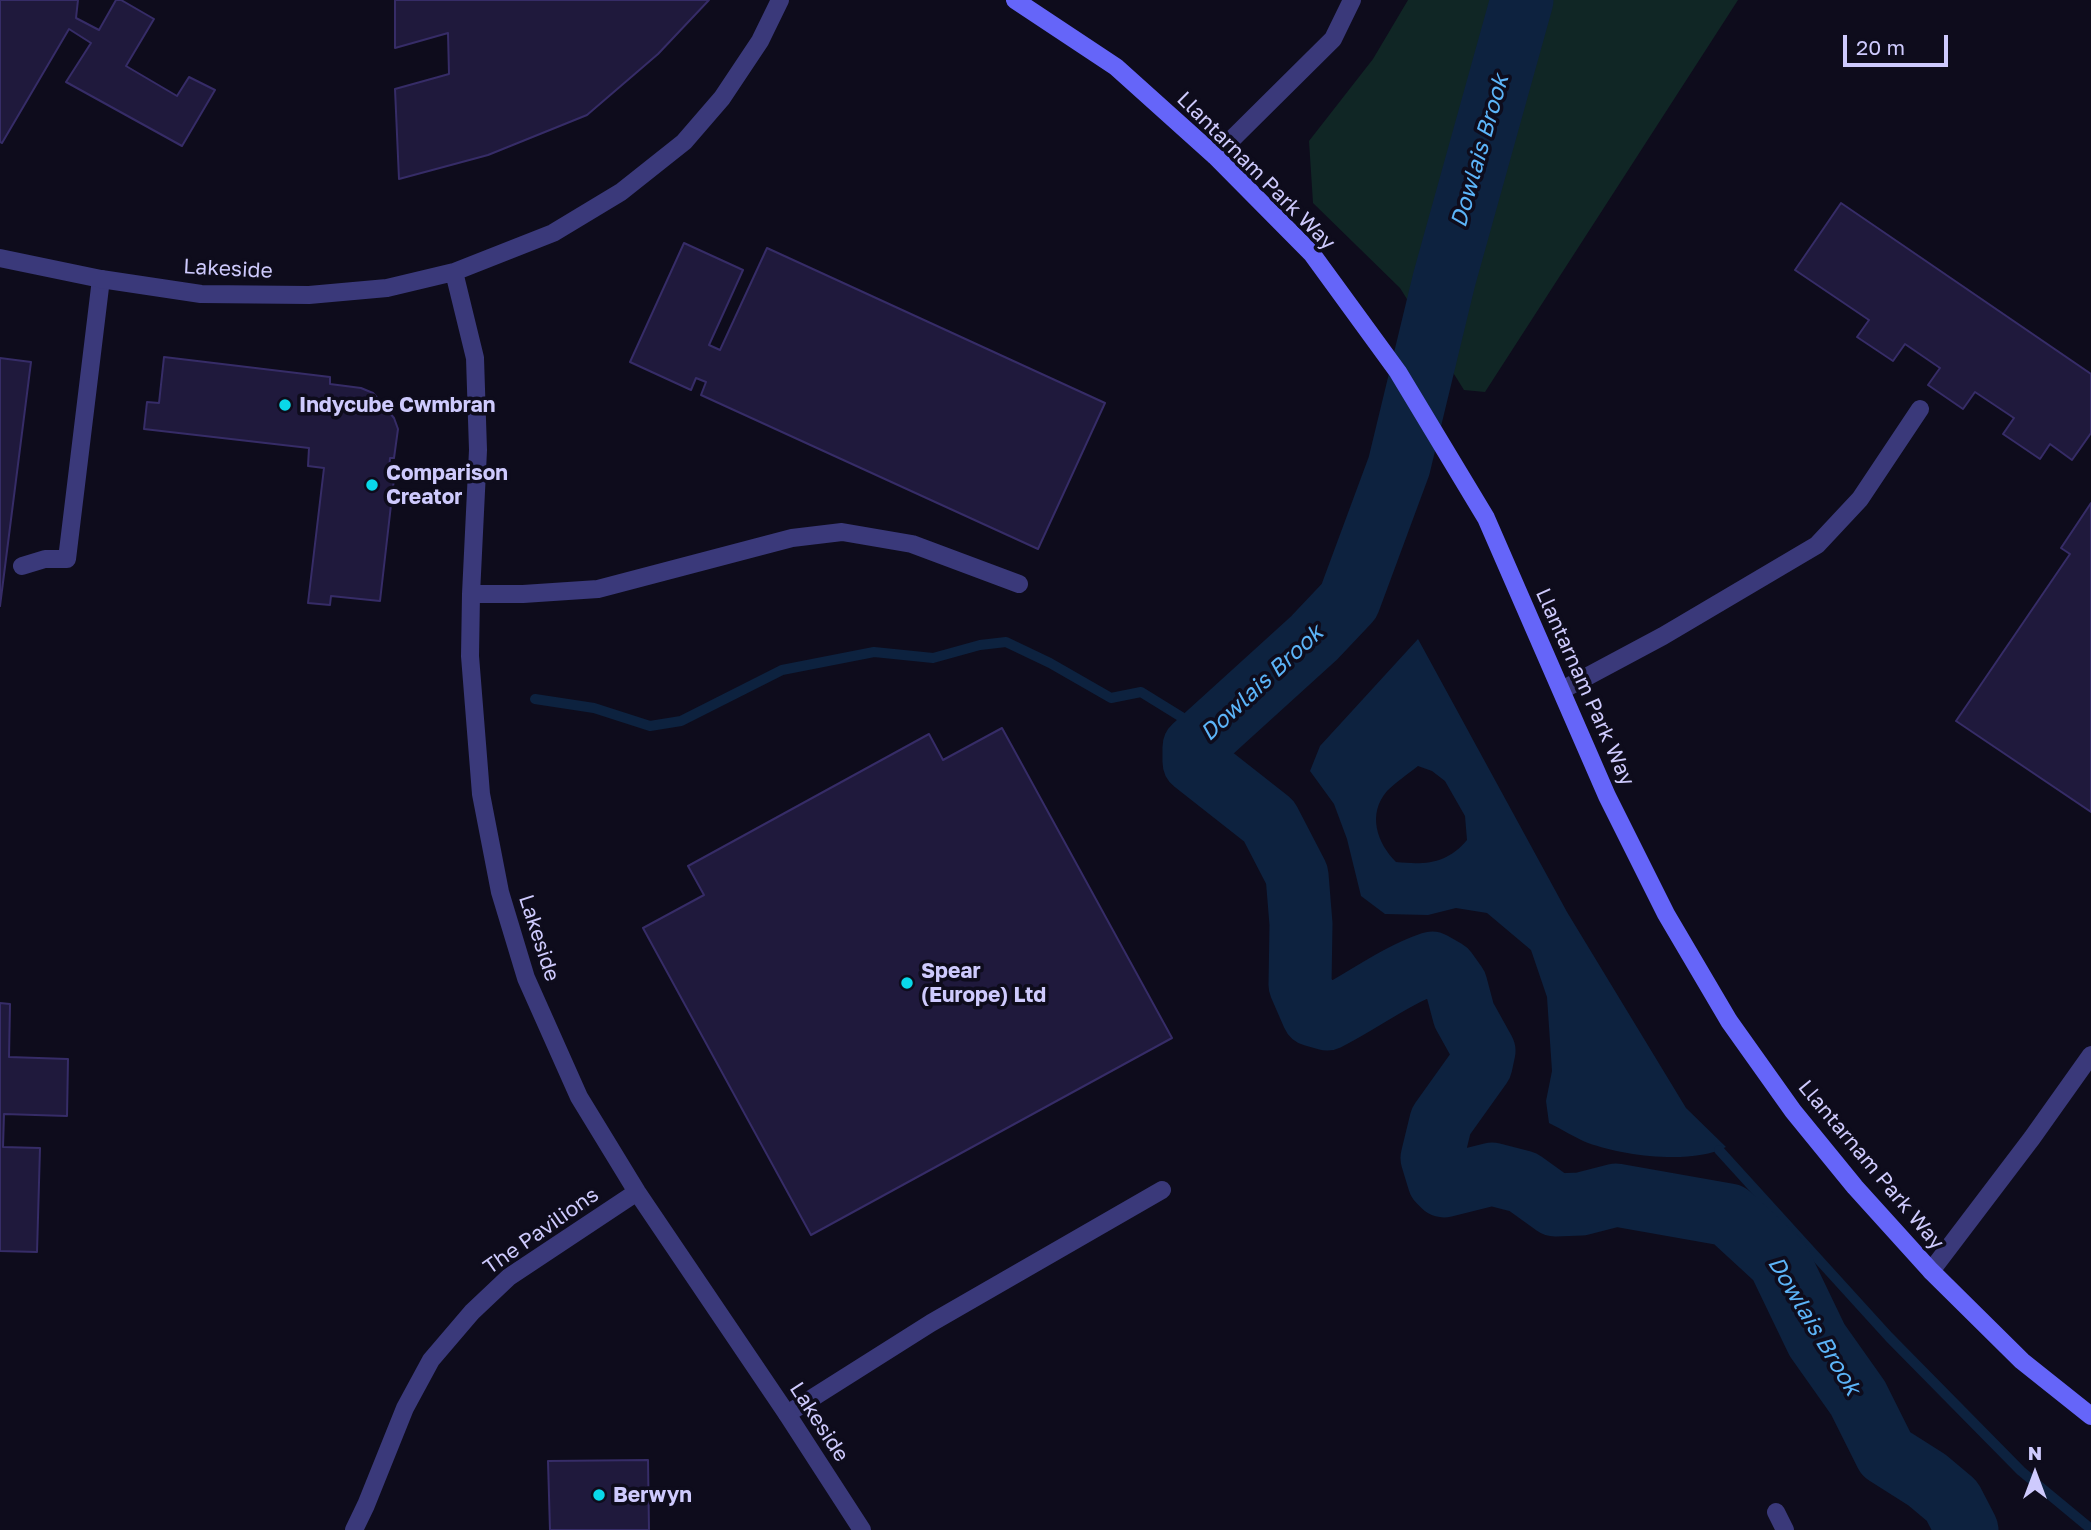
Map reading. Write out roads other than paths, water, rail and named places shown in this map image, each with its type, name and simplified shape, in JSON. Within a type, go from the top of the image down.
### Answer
[{"type":"street","name":"Lakeside","points":[[0,258],[101,279],[201,294],[309,295],[387,288],[454,272],[552,233],[621,192],[684,142],[722,98],[760,41],[780,0]]},
{"type":"street","name":"Llantarnam Park Way","points":[[1015,0],[1116,67],[1215,156],[1312,254],[1398,372],[1486,518],[1607,796],[1665,914],[1729,1021],[1793,1111],[1855,1187],[1931,1271],[2022,1361],[2091,1416]]},
{"type":"street","points":[[1215,156],[1334,39],[1352,0]]},
{"type":"street","name":"Lakeside","points":[[454,272],[475,358],[478,450],[470,656],[481,794],[500,892],[526,978],[579,1097],[637,1192],[862,1530]]},
{"type":"street","points":[[22,566],[45,559],[67,559],[101,279]]},
{"type":"street","points":[[1562,690],[1663,636],[1817,545],[1860,499],[1920,409]]},
{"type":"street","points":[[471,594],[598,589],[792,538],[842,532],[912,544],[1018,584]]},
{"type":"street","points":[[1931,1271],[2091,1055]]},
{"type":"street","points":[[787,1414],[931,1323],[1162,1190]]},
{"type":"street","name":"The Pavilions","points":[[354,1530],[405,1408],[431,1360],[472,1312],[509,1277],[637,1192]]},
{"type":"street","points":[[1776,1513],[1785,1530]]},
{"type":"water","points":[[1418,639],[1567,912],[1686,1108],[1726,1147],[1695,1156],[1639,1155],[1588,1143],[1549,1123],[1546,1101],[1552,1071],[1547,997],[1531,950],[1487,913],[1456,908],[1428,915],[1385,914],[1361,896],[1347,839],[1334,804],[1310,771],[1320,746]],"holes":[[[1418,766],[1432,771],[1445,781],[1465,816],[1467,840],[1452,854],[1435,861],[1396,862],[1380,837],[1377,809],[1387,791]]]},
{"type":"waterway","name":"Dowlais Brook","points":[[1522,0],[1444,280],[1399,466],[1349,601],[1314,638],[1194,747],[1194,762],[1269,821],[1297,875],[1301,924],[1300,985],[1313,1015],[1327,1019],[1405,975],[1432,963],[1446,971],[1456,985],[1464,1015],[1484,1051],[1481,1065],[1441,1121],[1432,1158],[1439,1181],[1444,1186],[1492,1174],[1523,1182],[1555,1205],[1581,1204],[1616,1195],[1729,1215],[1779,1261],[1817,1340],[1858,1398],[1886,1454],[1927,1480],[1952,1501],[1967,1530]]},
{"type":"waterway","points":[[535,699],[594,708],[650,726],[681,721],[782,670],[874,652],[933,658],[980,645],[1006,642],[1050,663],[1111,698],[1141,692],[1209,734]]},
{"type":"waterway","points":[[1719,1150],[1889,1337],[2021,1471],[2091,1529]]},
{"type":"place","name":"Indycube Cwmbran","points":[[285,405]]},
{"type":"place","name":"Comparison Creator","points":[[372,485]]},
{"type":"place","name":"Spear (Europe) Ltd","points":[[907,983]]},
{"type":"place","name":"Berwyn","points":[[599,1495]]}]
